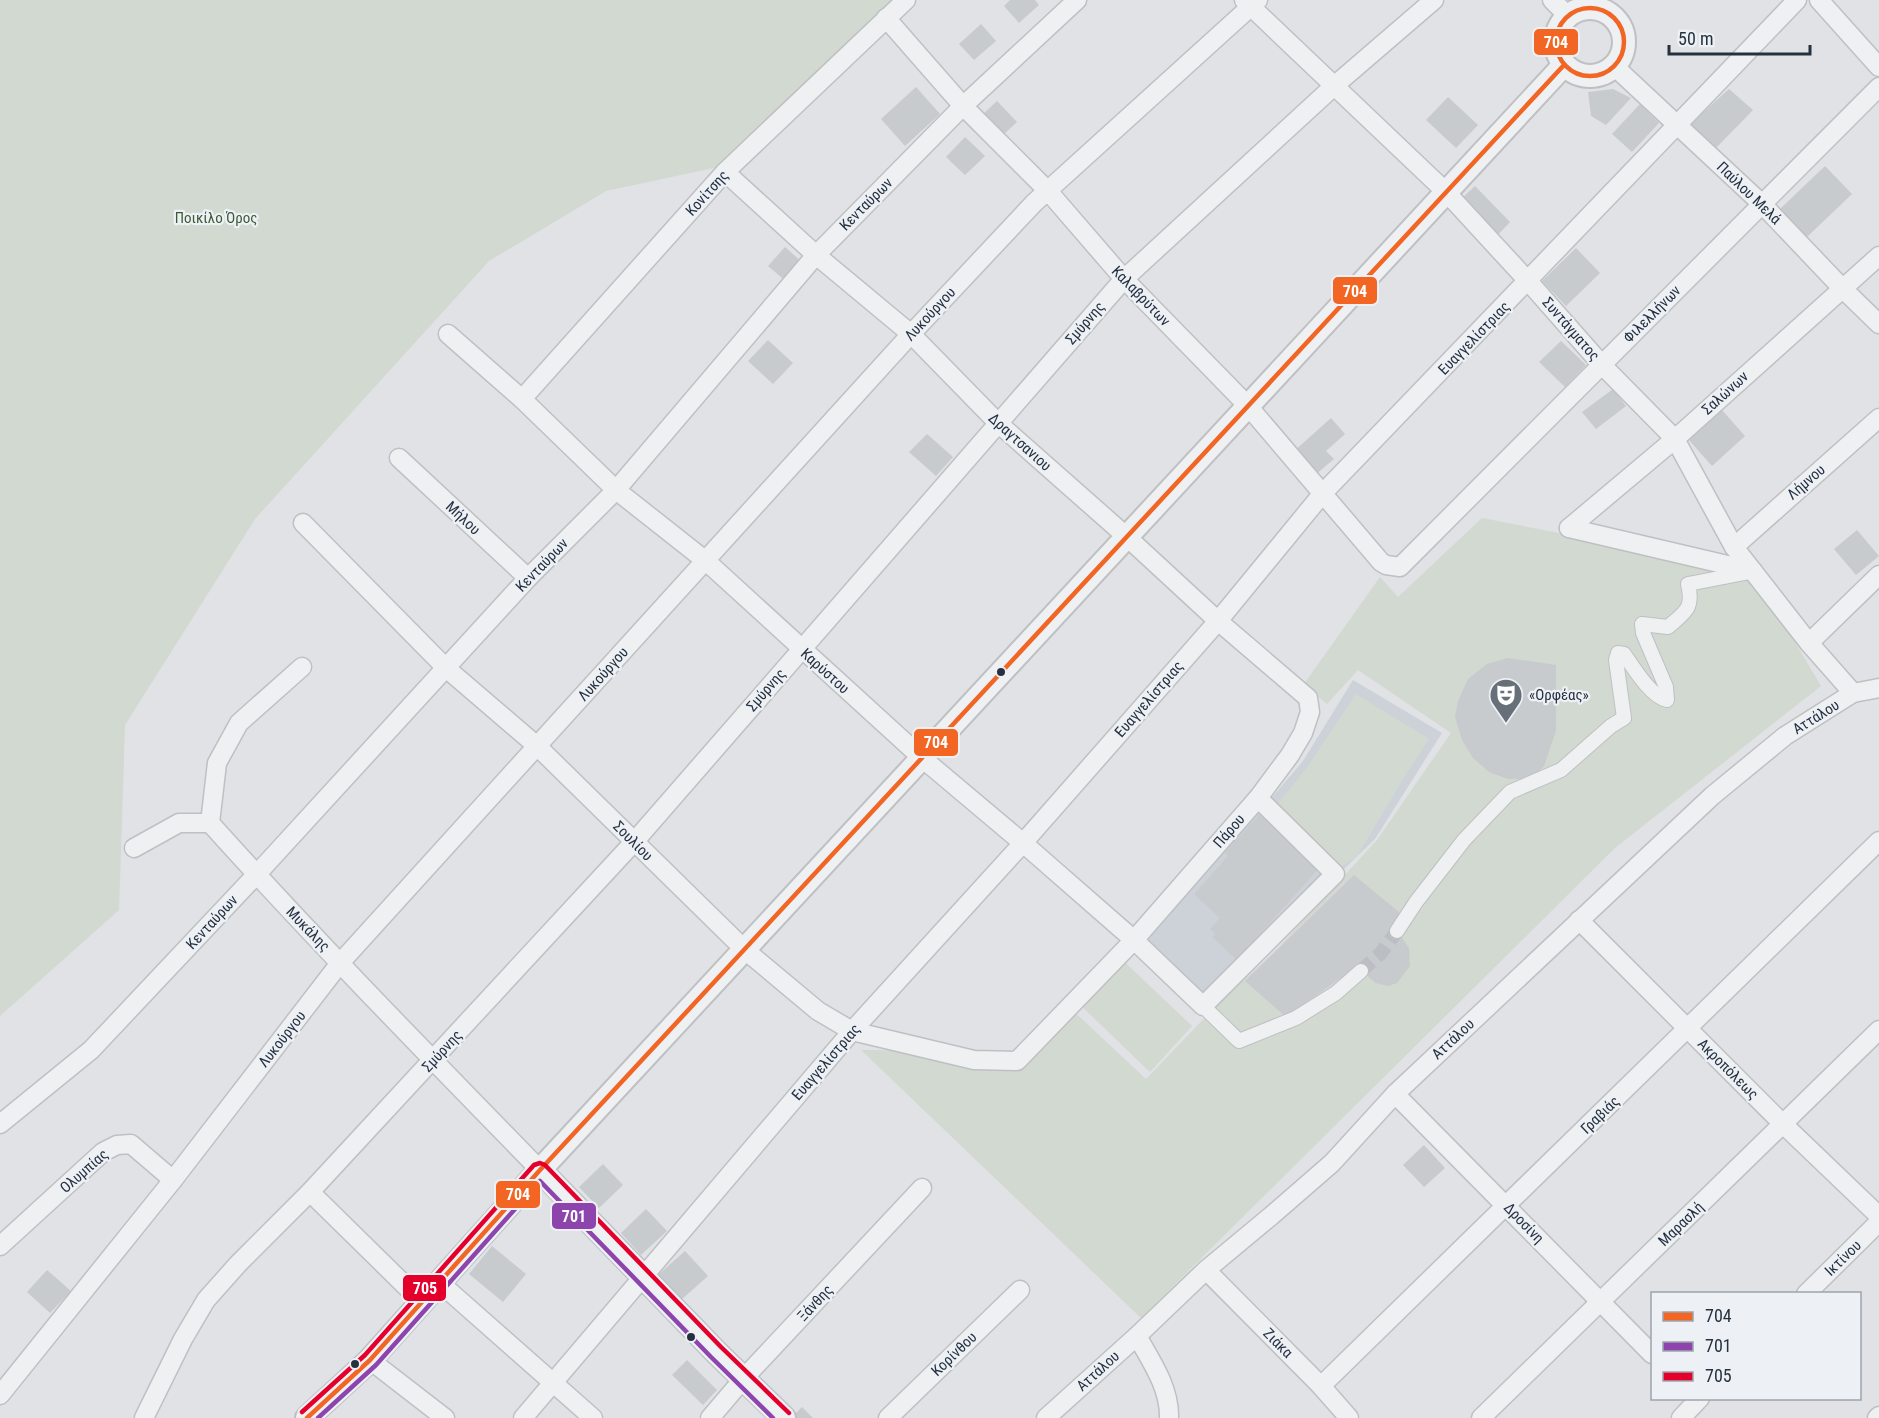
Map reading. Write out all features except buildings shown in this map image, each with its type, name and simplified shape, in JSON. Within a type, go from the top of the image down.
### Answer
[{"type":"street","name":"Κονίτσης","points":[[522,399],[725,172],[906,0]]},
{"type":"street","name":"Κενταύρων","points":[[0,1124],[91,1050],[528,578],[616,490],[816,255],[963,106],[1077,0]]},
{"type":"street","name":"Σμύρνης","points":[[144,1418],[183,1339],[206,1300],[238,1264],[310,1192],[634,842],[1124,279],[1334,86],[1434,0]]},
{"type":"street","name":"Ευαγγελίστριας","points":[[523,1418],[852,1031],[1023,843],[1218,621],[1323,493],[1797,0]]},
{"type":"street","points":[[1819,0],[1879,66]]},
{"type":"street","name":"Συντάγματος","points":[[1251,2],[1334,86],[1446,192],[1602,364],[1675,439],[1734,547],[1809,643],[1853,693]]},
{"type":"street","name":"Λυκούργου","points":[[0,1395],[173,1180],[340,963],[911,334],[1034,202],[1251,2]]},
{"type":"street","points":[[1615,6],[1625,38],[1623,54],[1615,67],[1595,77],[1573,72],[1564,65],[1558,56],[1556,47],[1560,8],[1615,6]]},
{"type":"street","name":"Καλαβρύτων","points":[[886,18],[963,106],[1048,191],[1124,279],[1248,406],[1381,562],[1400,567]]},
{"type":"street","points":[[307,1418],[370,1360],[540,1170],[1564,65]]},
{"type":"street","name":"Παύλου Μελά","points":[[1615,67],[1762,204],[1879,324]]},
{"type":"street","name":"Φιλελλήνων","points":[[1400,567],[1879,87]]},
{"type":"street","name":"Δραγτσανιου","points":[[725,172],[816,255],[911,334],[998,423],[1218,621],[1302,692],[1308,698],[1310,712]]},
{"type":"street","name":"Σαλώνων","points":[[1753,571],[1569,528],[1675,439],[1879,256]]},
{"type":"street","name":"Καρύστου","points":[[448,334],[522,399],[616,490],[706,561],[922,758],[1134,940],[1203,1006]]},
{"type":"street","name":"Λήμνου","points":[[1734,547],[1879,418]]},
{"type":"street","name":"Μήλου","points":[[399,458],[528,578]]},
{"type":"street","name":"Σουλίου","points":[[303,523],[446,668],[537,746],[744,950],[818,1011],[852,1031],[974,1060],[1017,1061],[1134,940]]},
{"type":"street","points":[[1397,932],[1416,902],[1464,840],[1510,792],[1561,770],[1611,726],[1624,718],[1616,660],[1618,653],[1624,654],[1644,682],[1660,699],[1667,700],[1666,687],[1643,633],[1642,624],[1668,627],[1686,612],[1691,598],[1688,584],[1753,571]]},
{"type":"street","points":[[1809,643],[1879,575]]},
{"type":"street","points":[[134,848],[179,824],[210,823],[217,763],[239,723],[302,667]]},
{"type":"street","name":"Αττάλου","points":[[1046,1418],[1206,1270],[1332,1163],[1395,1094],[1712,796],[1785,736],[1853,693],[1879,688]]},
{"type":"street","name":"Πάρου","points":[[1134,940],[1258,798],[1290,755],[1303,733],[1310,712]]},
{"type":"street","points":[[1258,798],[1335,874],[1203,1006],[1239,1041],[1296,1018],[1336,993],[1361,971]]},
{"type":"street","name":"Μυκάλης","points":[[210,823],[340,963],[540,1170]]},
{"type":"street","name":"Γραβιάς","points":[[1321,1386],[1878,841]]},
{"type":"street","name":"Ακροπόλεως","points":[[1579,920],[1783,1124],[1879,1216]]},
{"type":"street","name":"Μαρασλή","points":[[1481,1418],[1879,1030]]},
{"type":"street","name":"Δροσίνη","points":[[1395,1094],[1651,1352]]},
{"type":"street","name":"Ολυμπίας","points":[[0,1246],[103,1152],[117,1144],[131,1144],[173,1180]]},
{"type":"street","points":[[540,1170],[784,1418]]},
{"type":"street","name":"Ξάνθης","points":[[710,1418],[744,1378],[922,1188]]},
{"type":"street","points":[[310,1192],[422,1302]]},
{"type":"street","name":"Ικτίνου","points":[[1807,1292],[1879,1222]]},
{"type":"street","name":"Ζιάκα","points":[[1206,1270],[1321,1386],[1349,1418]]},
{"type":"street","points":[[440,1283],[592,1418]]},
{"type":"street","name":"Κορίνθου","points":[[888,1418],[1020,1290]]},
{"type":"street","points":[[1137,1336],[1163,1387],[1169,1418]]},
{"type":"street","points":[[370,1360],[445,1418]]},
{"type":"street","points":[[1681,1418],[1697,1400]]},
{"type":"shaded area","points":[[1353,680],[1442,733],[1375,839],[1208,1000],[1141,937],[1262,809],[1303,761]]},
{"type":"green space","name":"Ποικίλο Όρος","points":[[0,0],[897,0],[718,167],[606,191],[489,261],[255,519],[125,725],[119,910],[0,1016]]},
{"type":"green space","points":[[1482,518],[1753,571],[1821,686],[1615,848],[1141,1318],[861,1050],[1025,1051],[1068,1006],[1146,1079],[1241,980],[1243,981],[1278,948],[1377,840],[1451,733],[1358,670],[1327,704],[1304,684],[1380,577],[1398,597]]},
{"type":"green space","points":[[1356,694],[1429,739],[1358,855],[1342,867],[1275,807],[1308,766]]},
{"type":"green space","points":[[1114,952],[1192,1026],[1150,1072],[1075,1000]]},
{"type":"tunnel","points":[[1361,971],[1381,953],[1397,931]]},
{"type":"transit line","name":"704","points":[[1597,8],[1609,14],[1618,23],[1624,35],[1624,42],[1622,55],[1614,66],[1597,76],[1583,76],[1566,66],[1558,55],[1556,35],[1566,18],[1577,10],[1597,8]]},
{"type":"transit line","name":"704","points":[[307,1418],[370,1360],[540,1170],[1564,65]]},
{"type":"transit line","name":"705","points":[[302,1412],[365,1355],[534,1165],[540,1163],[545,1165],[721,1347],[789,1413]]},
{"type":"transit line","name":"701","points":[[318,1418],[376,1365],[540,1181],[773,1418]]},
{"type":"place","name":"«Ορφέας»","points":[[1506,724]]}]
